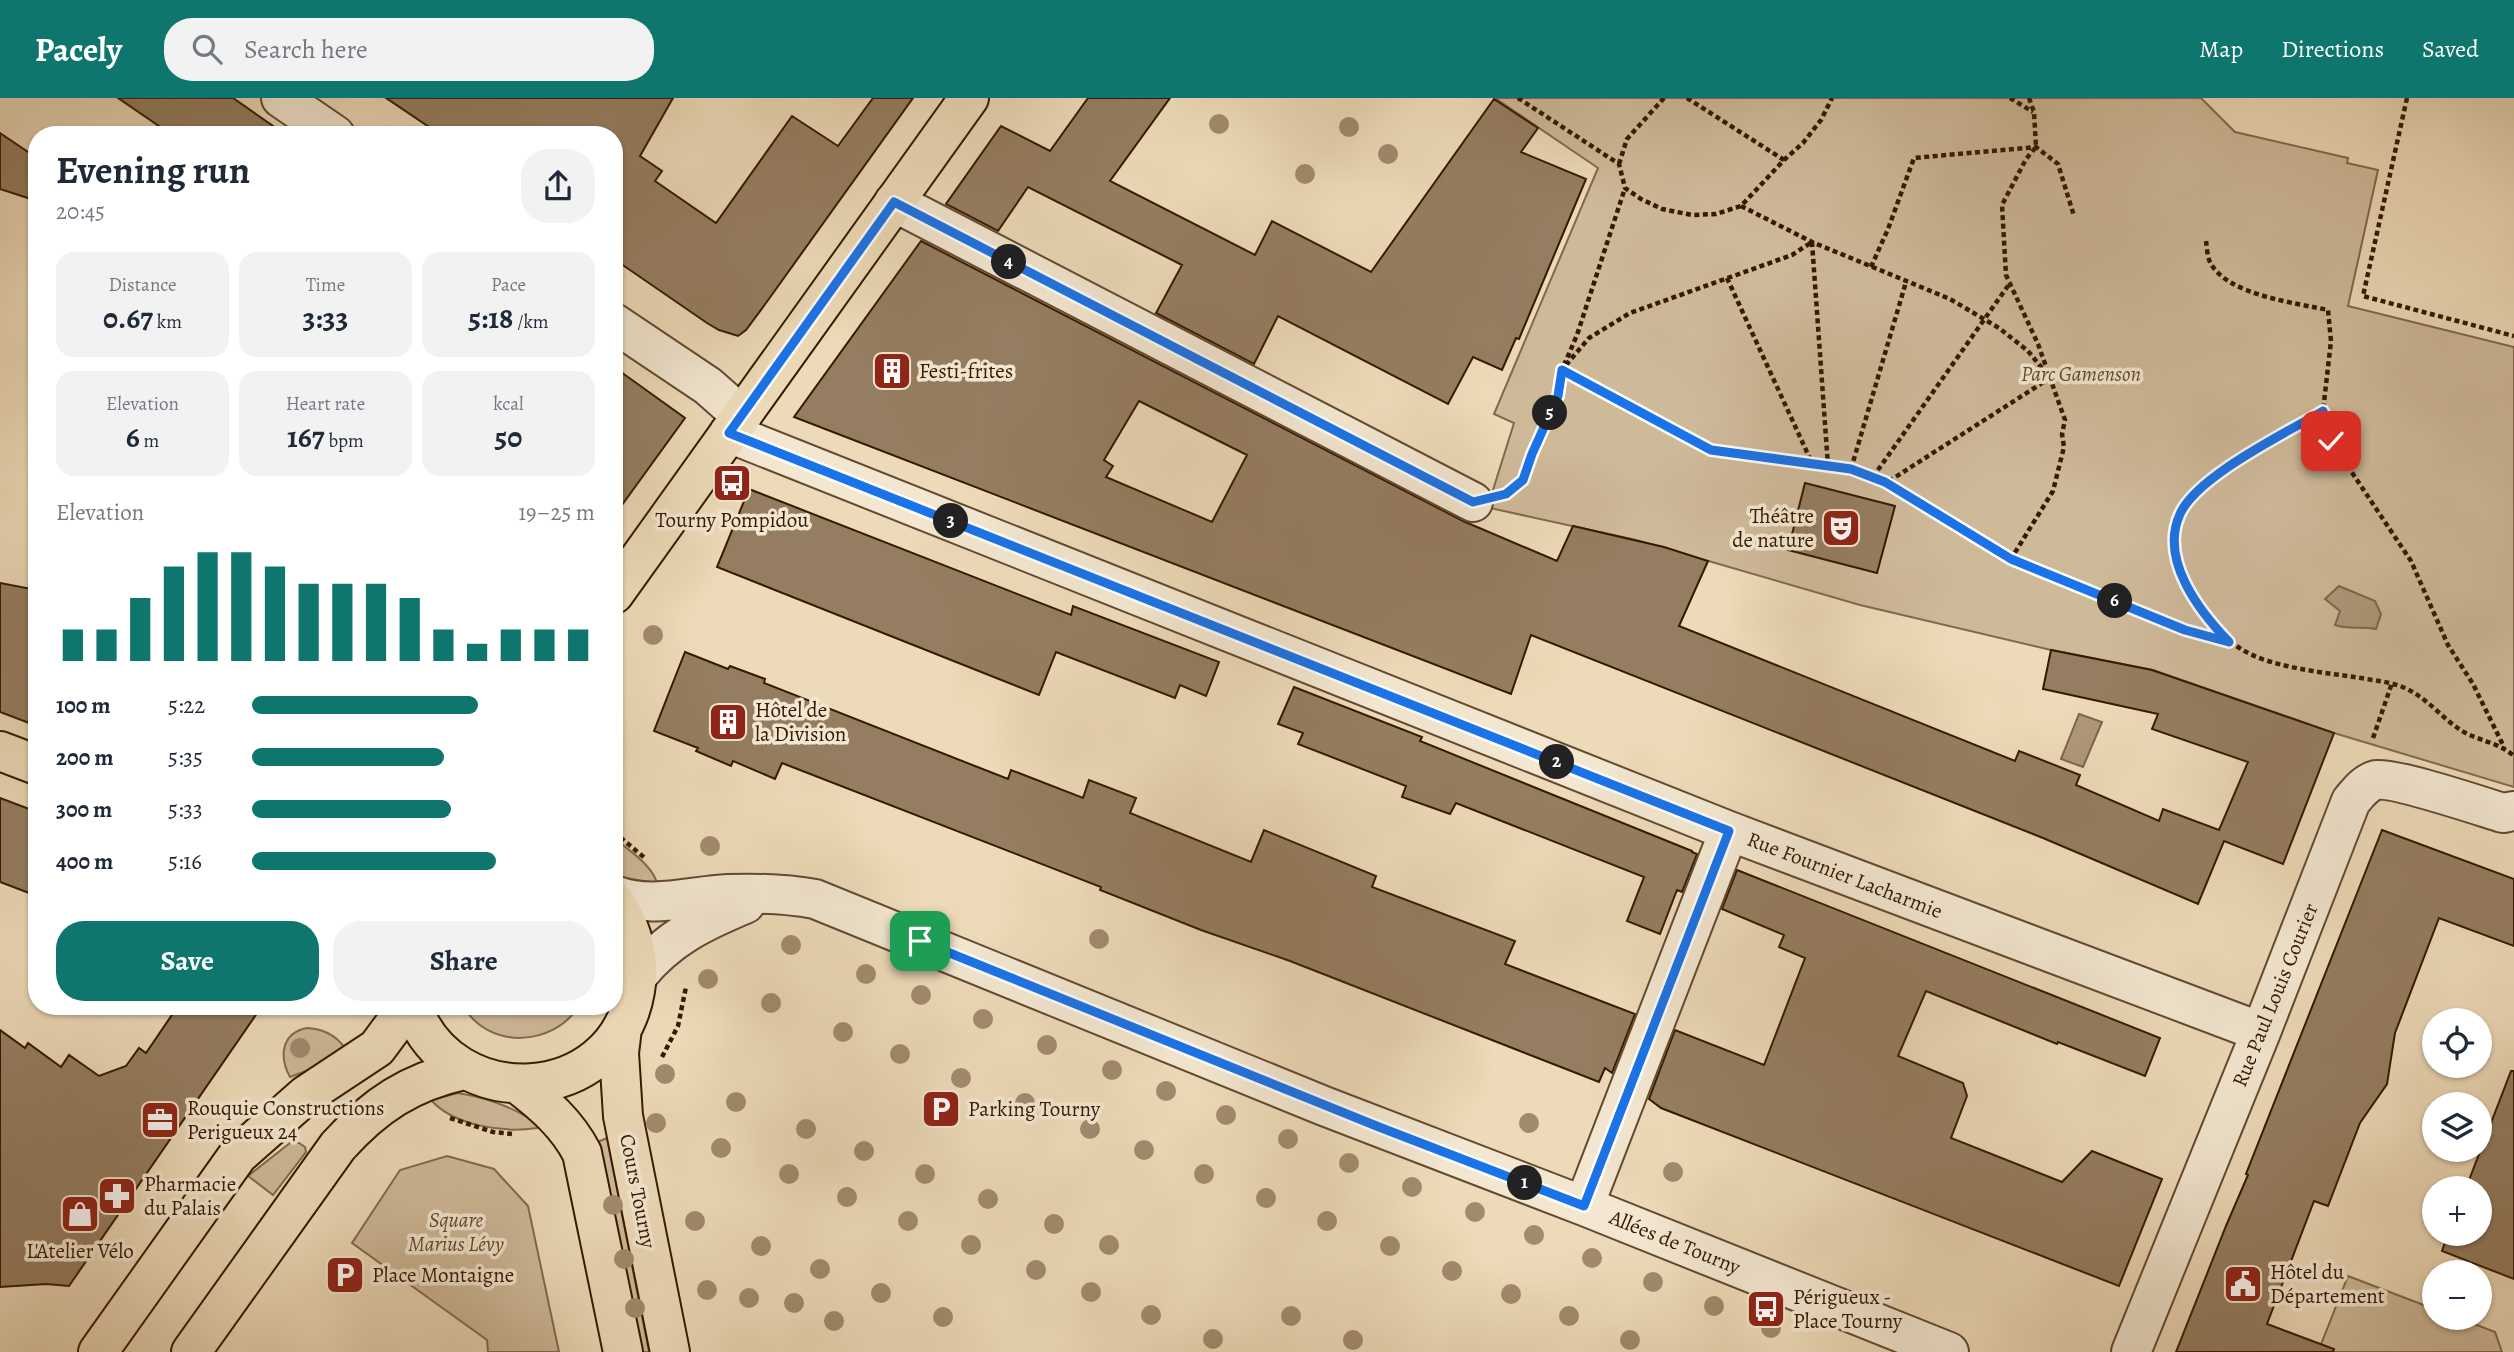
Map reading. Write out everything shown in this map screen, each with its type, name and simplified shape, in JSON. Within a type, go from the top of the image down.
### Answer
[{"type":"main road","points":[[623,581],[969,98]]},
{"type":"main road","points":[[0,751],[28,762]]},
{"type":"main road","points":[[416,1015],[428,1038],[444,1056],[464,1070],[491,1081],[519,1085],[548,1082],[576,1072],[600,1055],[622,1028],[632,1005],[638,975],[636,946],[623,914]]},
{"type":"main road","points":[[98,1352],[238,1155],[306,1096],[377,1048],[401,1015]]},
{"type":"main road","name":"Cours Tourny","points":[[622,1028],[619,1053],[623,1116],[670,1352]]},
{"type":"main road","points":[[191,1352],[338,1146],[354,1128],[375,1109],[418,1083],[464,1070]]},
{"type":"main road","points":[[519,1085],[559,1118],[582,1153],[623,1352]]},
{"type":"street","points":[[281,98],[322,126]]},
{"type":"street","points":[[894,202],[1473,502]]},
{"type":"street","name":"Rue Fournier Lacharmie","points":[[623,329],[708,386],[735,425],[1729,831],[2261,1032]]},
{"type":"street","name":"Rue Paul Louis Courier","points":[[2131,1352],[2351,801],[2363,787],[2376,780],[2395,782],[2503,813],[2514,811]]},
{"type":"street","points":[[1584,1206],[1729,831]]},
{"type":"street","name":"Allées de Tourny","points":[[623,897],[657,902],[728,894],[774,895],[807,898],[841,908],[1311,1100],[1949,1352]]},
{"type":"street","name":"Allées de Tourny","points":[[638,975],[660,950],[694,927],[745,903],[774,895]]},
{"type":"path","points":[[1518,98],[1619,164]]},
{"type":"path","points":[[1473,502],[1506,494],[1523,480],[1558,396],[1562,370],[1577,335],[1625,188],[1619,164],[1627,139],[1664,98]]},
{"type":"path","points":[[1687,98],[1784,160]]},
{"type":"path","points":[[1625,188],[1662,209],[1692,215],[1716,215],[1741,206],[1784,160],[1803,144],[1821,120],[1832,98]]},
{"type":"path","points":[[2010,98],[2034,112]]},
{"type":"path","points":[[2011,559],[2053,491],[2064,447],[2062,434],[2065,420],[2038,344],[2006,275],[2002,205],[2026,159],[2036,147],[2034,112],[2029,98]]},
{"type":"path","points":[[2407,98],[2363,296],[2514,336]]},
{"type":"path","points":[[1871,267],[1914,158],[2036,147],[2058,164],[2074,216]]},
{"type":"path","points":[[1741,206],[1812,242],[1950,299],[2028,351],[2050,378]]},
{"type":"path","points":[[2206,241],[2210,263],[2230,283],[2253,294],[2328,310],[2331,341],[2323,411],[2331,441],[2411,561],[2448,645],[2473,684],[2504,747]]},
{"type":"path","points":[[1562,370],[1589,338],[1630,313],[1792,255],[1812,242]]},
{"type":"path","points":[[1812,242],[1828,466]]},
{"type":"path","points":[[1727,278],[1813,464]]},
{"type":"path","points":[[1851,469],[1906,282]]},
{"type":"path","points":[[1873,477],[2010,283]]},
{"type":"path","points":[[1562,370],[1711,450],[1851,469],[1873,477],[2011,559],[2185,630],[2229,642],[2261,659],[2293,667],[2392,683],[2409,690],[2462,731],[2504,747],[2514,756]]},
{"type":"path","points":[[1885,482],[2050,378]]},
{"type":"path","points":[[2229,642],[2205,617],[2183,578],[2175,539],[2180,514],[2195,493],[2225,470],[2323,411]]},
{"type":"path","points":[[2374,736],[2392,683]]},
{"type":"green space","name":"Parc Gamenson","points":[[1495,98],[2201,98],[2235,132],[2348,158],[2347,163],[2378,170],[2348,306],[2514,347],[2514,787],[2334,733],[2153,670],[2051,650],[1860,605],[1636,540],[1490,508],[1514,423],[1494,414],[1598,168]]},
{"type":"green space","points":[[623,845],[647,866],[658,887],[623,878]]},
{"type":"green space","points":[[470,1015],[572,1015],[554,1029],[538,1036],[521,1038],[488,1030]]},
{"type":"green space","points":[[307,1028],[332,1035],[349,1055],[290,1077],[284,1062],[287,1040]]},
{"type":"green space","points":[[458,1093],[501,1104],[539,1125],[537,1128],[524,1129],[480,1126],[453,1116],[431,1100]]},
{"type":"green space","points":[[607,1138],[649,1352],[637,1352],[595,1143]]},
{"type":"green space","points":[[290,1143],[299,1143],[305,1147],[306,1152],[273,1195],[248,1176]]},
{"type":"green space","name":"Square Marius Lévy","points":[[447,1156],[494,1169],[528,1206],[559,1352],[488,1352],[487,1340],[352,1243],[400,1170]]},
{"type":"green space","points":[[2348,1276],[2422,1304],[2422,1330],[2490,1330],[2495,1332],[2502,1352],[2318,1352]]},
{"type":"shaded area","points":[[2339,586],[2375,601],[2381,614],[2376,629],[2335,625],[2340,611],[2325,599]]},
{"type":"shaded area","points":[[2079,714],[2102,722],[2083,767],[2061,759]]},
{"type":"building","points":[[118,98],[233,98],[273,126],[159,126]]},
{"type":"building","points":[[386,98],[673,98],[640,156],[662,171],[655,181],[716,223],[792,116],[838,146],[873,98],[913,98],[766,303],[746,330],[738,336],[707,323],[623,265],[623,126],[428,126]]},
{"type":"building","points":[[1088,98],[1170,98],[1110,181],[1255,255],[1272,221],[1371,272],[1494,99],[1538,128],[1521,152],[1586,179],[1519,339],[1516,338],[1502,370],[1473,357],[1448,404],[1278,316],[1254,364],[1156,313],[1182,265],[1028,187],[998,231],[946,204],[1001,126],[1050,151]]},
{"type":"building","points":[[0,133],[28,152],[28,198],[0,189]]},
{"type":"building","points":[[921,241],[1463,521],[1557,561],[1573,526],[1664,547],[1708,561],[1679,626],[2015,761],[2019,751],[2080,775],[2076,785],[2159,821],[2163,809],[2219,830],[2248,762],[2152,729],[2158,714],[2043,689],[2051,650],[2152,670],[2334,733],[2283,864],[2224,841],[2198,904],[2043,838],[1531,635],[1511,694],[794,417]],"holes":[[[1139,401],[1247,455],[1212,522],[1106,477],[1113,466],[1104,460]]]},
{"type":"building","points":[[623,373],[685,418],[623,504]]},
{"type":"building","name":"Théâtre de nature","points":[[1805,483],[1895,506],[1877,573],[1788,550]]},
{"type":"building","points":[[749,489],[1071,615],[1073,606],[1219,662],[1206,696],[1180,685],[1175,698],[1056,652],[1039,695],[717,567]]},
{"type":"building","points":[[0,583],[28,588],[28,723],[0,712]]},
{"type":"building","points":[[685,652],[728,669],[730,666],[765,679],[764,683],[1008,779],[1011,770],[1083,798],[1089,780],[1136,798],[1130,813],[1251,862],[1264,830],[1376,876],[1372,887],[1515,941],[1505,964],[1635,1014],[1612,1073],[1605,1068],[1599,1082],[1290,961],[1201,930],[1100,890],[1101,887],[782,763],[775,779],[733,761],[731,766],[696,751],[698,748],[654,731]]},
{"type":"building","points":[[1294,687],[1422,737],[1420,741],[1697,854],[1682,892],[1677,890],[1660,934],[1627,921],[1644,877],[1456,803],[1450,814],[1402,797],[1406,786],[1298,744],[1303,733],[1278,724]]},
{"type":"building","points":[[0,798],[28,809],[28,893],[0,882]]},
{"type":"building","points":[[2382,830],[2514,879],[2514,946],[2439,918],[2395,1033],[2387,1084],[2360,1123],[2328,1206],[2314,1201],[2267,1324],[2334,1349],[2333,1352],[2176,1352],[2248,1175],[2246,1174]]},
{"type":"building","points":[[1737,870],[2160,1038],[2145,1076],[1926,991],[1898,1056],[1963,1083],[1967,1096],[1951,1138],[2062,1182],[2092,1151],[2162,1179],[2119,1286],[1661,1108],[1649,1099],[1675,1030],[1764,1065],[1805,958],[1779,947],[1784,935],[1722,909]]},
{"type":"building","points":[[172,1015],[256,1015],[69,1286],[46,1284],[0,1287],[0,1030],[25,1048],[28,1043],[61,1067],[69,1055],[99,1076],[126,1066],[139,1048],[146,1053]]},
{"type":"building","points":[[2511,1071],[2514,1071],[2514,1279],[2492,1270],[2492,1260],[2465,1260],[2442,1251],[2444,1246],[2492,1246],[2492,1176],[2471,1176],[2476,1162],[2492,1162],[2492,1120]]},
{"type":"place","name":"Festi-frites","points":[[892,371]]},
{"type":"place","name":"Tourny Pompidou","points":[[732,483]]},
{"type":"place","name":"Théâtre de nature","points":[[1841,528]]},
{"type":"place","name":"Hôtel de la Division","points":[[728,722]]},
{"type":"place","name":"Parking Tourny","points":[[941,1109]]},
{"type":"place","name":"Rouquie Constructions Perigueux 24","points":[[160,1120]]},
{"type":"place","name":"Pharmacie du Palais","points":[[117,1196]]},
{"type":"place","name":"L'Atelier Vélo","points":[[80,1214]]},
{"type":"place","name":"Place Montaigne","points":[[345,1275]]},
{"type":"place","name":"Hôtel du Département","points":[[2243,1284]]},
{"type":"place","name":"Périgueux - Place Tourny","points":[[1766,1309]]},
{"type":"route","points":[[920,941],[1379,1127],[1584,1206],[1729,831],[729,433],[894,202],[1473,502],[1506,494],[1523,480],[1558,396],[1562,370],[1711,450],[1851,469],[1885,482],[2011,559],[2185,630],[2229,642],[2205,617],[2188,590],[2179,566],[2175,539],[2180,514],[2195,493],[2225,470],[2323,411],[2331,441]]}]
